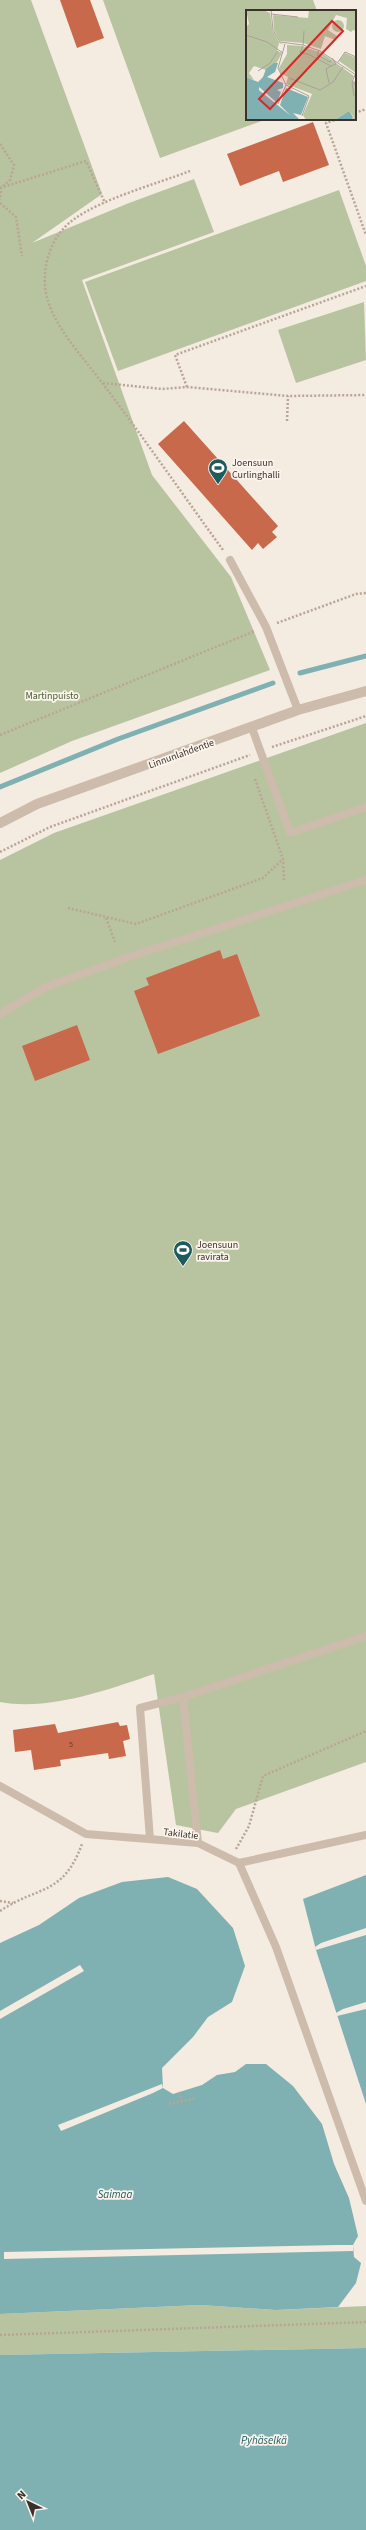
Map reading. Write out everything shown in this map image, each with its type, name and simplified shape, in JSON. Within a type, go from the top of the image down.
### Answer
[{"type":"street","name":"Linnunlahdentie","points":[[0,823],[37,804],[252,728],[298,710],[366,692]]},
{"type":"lane","points":[[230,560],[266,627],[298,710]]},
{"type":"lane","points":[[252,728],[259,751],[290,833],[366,807]]},
{"type":"lane","points":[[0,1014],[46,987],[97,968],[366,880]]},
{"type":"lane","points":[[150,1839],[140,1708],[183,1697],[366,1636]]},
{"type":"lane","points":[[183,1697],[198,1843]]},
{"type":"lane","name":"Takilatie","points":[[0,1786],[86,1834],[198,1843],[239,1863]]},
{"type":"lane","points":[[366,1835],[239,1863],[276,1947],[366,2201]]},
{"type":"path","points":[[356,113],[366,109]]},
{"type":"path","points":[[335,120],[326,123],[366,235]]},
{"type":"path","points":[[0,144],[14,165],[10,180],[1,188],[0,202],[16,216],[22,256]]},
{"type":"path","points":[[1,188],[86,160],[105,203]]},
{"type":"path","points":[[190,171],[105,203],[72,220],[59,235],[49,252],[44,278],[48,301],[78,354],[102,383],[230,560]]},
{"type":"path","points":[[187,387],[175,355],[366,286]]},
{"type":"path","points":[[102,383],[162,389],[187,387],[288,396],[366,395]]},
{"type":"path","points":[[287,421],[288,396]]},
{"type":"path","points":[[0,735],[266,627],[356,594],[366,593]]},
{"type":"path","points":[[0,852],[50,827],[259,751],[366,716]]},
{"type":"path","points":[[247,756],[250,763]]},
{"type":"path","points":[[255,778],[283,858],[284,880]]},
{"type":"path","points":[[68,908],[136,924],[263,878],[283,858]]},
{"type":"path","points":[[106,917],[115,942]]},
{"type":"path","points":[[231,1859],[249,1826],[263,1776],[366,1731]]},
{"type":"path","points":[[0,1912],[13,1903],[58,1884],[74,1865],[86,1834]]},
{"type":"path","points":[[0,1901],[13,1903]]},
{"type":"path","points":[[179,2092],[182,2101]]},
{"type":"path","points":[[169,2104],[196,2098]]},
{"type":"path","points":[[0,2335],[366,2322]]},
{"type":"green space","name":"Martinpuisto","points":[[0,0],[31,0],[102,194],[32,243],[129,203],[194,179],[214,232],[82,280],[152,475],[231,577],[270,670],[72,741],[0,773]]},
{"type":"green space","points":[[103,0],[313,0],[317,10],[246,10],[246,120],[264,120],[160,158]]},
{"type":"green space","points":[[339,190],[366,266],[366,281],[118,371],[85,282]]},
{"type":"green space","points":[[364,302],[366,360],[296,383],[278,330]]},
{"type":"green space","name":"Joensuun ravirata","points":[[366,723],[366,1762],[236,1809],[218,1833],[176,1825],[154,1674],[98,1692],[58,1701],[39,1704],[0,1702],[0,860],[54,833]]},
{"type":"green space","points":[[201,2305],[276,2310],[366,2306],[366,2348],[0,2355],[0,2314]]},
{"type":"water","points":[[366,1875],[366,2104],[316,1950],[303,1899]]},
{"type":"water","name":"Saimaa","points":[[168,1877],[197,1889],[233,1928],[245,1966],[232,2002],[208,2017],[193,2037],[162,2068],[163,2088],[173,2094],[202,2085],[217,2075],[235,2072],[246,2064],[266,2064],[293,2086],[322,2124],[334,2164],[349,2198],[358,2236],[353,2245],[354,2257],[361,2263],[356,2283],[338,2307],[276,2310],[201,2305],[0,2314],[0,1943],[39,1925],[79,1898],[122,1882]]},
{"type":"water","name":"Pyhäselkä","points":[[366,2348],[366,2530],[0,2530],[0,2355]]},
{"type":"pier","points":[[366,1928],[366,1935],[316,1950],[315,1947],[321,1943]]},
{"type":"pier","points":[[80,1965],[84,1971],[0,2019],[0,2011]]},
{"type":"pier","points":[[366,2002],[366,2009],[337,2016],[336,2013],[343,2009]]},
{"type":"pier","points":[[162,2084],[163,2088],[153,2093],[61,2131],[58,2125]]},
{"type":"pier","points":[[353,2245],[353,2251],[4,2259],[4,2252]]},
{"type":"building","points":[[60,0],[90,0],[104,38],[77,48]]},
{"type":"building","points":[[313,122],[329,165],[283,182],[279,171],[240,186],[227,154]]},
{"type":"building","name":"Joensuun Curlinghalli","points":[[184,421],[278,526],[272,532],[277,537],[263,549],[258,543],[252,550],[158,444]]},
{"type":"building","points":[[220,950],[223,959],[237,954],[260,1016],[158,1054],[134,991],[149,985],[146,978]]},
{"type":"building","points":[[77,1025],[90,1060],[35,1081],[22,1046]]},
{"type":"building","points":[[118,1722],[120,1726],[127,1725],[130,1739],[123,1741],[126,1756],[109,1759],[108,1753],[60,1760],[61,1766],[34,1770],[31,1750],[15,1752],[13,1730],[55,1724],[58,1733]]},
{"type":"waterway","points":[[300,673],[366,656]]},
{"type":"waterway","points":[[0,787],[118,739],[273,683]]},
{"type":"place","name":"Joensuun Curlinghalli","points":[[218,485]]},
{"type":"place","name":"Joensuun ravirata","points":[[183,1267]]}]
